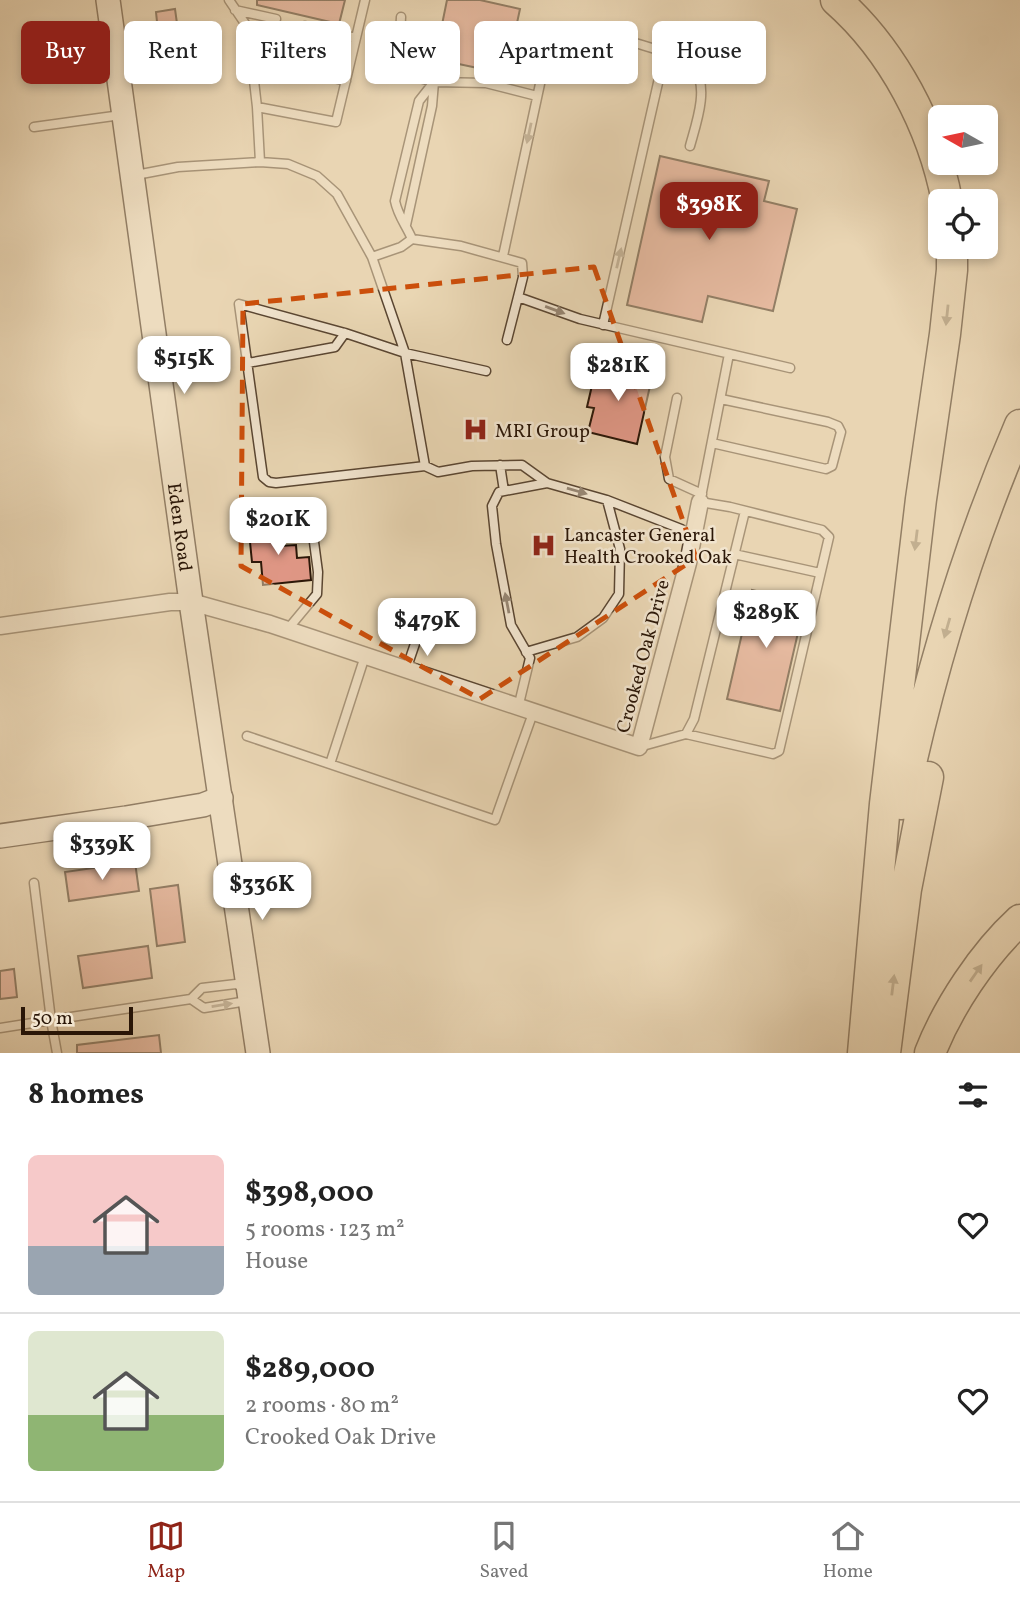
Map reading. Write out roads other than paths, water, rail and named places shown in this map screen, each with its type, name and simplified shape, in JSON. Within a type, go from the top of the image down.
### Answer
[{"type":"highway","points":[[836,0],[873,36],[898,75],[917,111],[935,157],[944,189]]},
{"type":"highway","points":[[863,1053],[885,804],[921,499],[946,334],[951,259]]},
{"type":"highway","points":[[863,1053],[891,858],[924,713],[966,568],[1020,425]]},
{"type":"highway","points":[[885,1053],[906,889],[931,766],[973,611],[1020,479]]},
{"type":"highway","points":[[930,1053],[952,1008],[990,953],[1020,920]]},
{"type":"street","name":"Eden Road","points":[[108,0],[191,602],[258,1053]]},
{"type":"street","name":"Crooked Oak Drive","points":[[0,626],[170,602],[191,602],[287,630],[639,747],[666,650],[701,498]]},
{"type":"street","points":[[0,835],[126,818],[203,805],[221,799]]},
{"type":"lane","points":[[229,0],[242,21]]},
{"type":"lane","points":[[351,60],[365,0]]},
{"type":"lane","points":[[235,10],[276,19]]},
{"type":"lane","points":[[401,17],[401,21]]},
{"type":"lane","points":[[503,256],[537,96],[547,56],[556,41],[568,33],[583,30],[652,49]]},
{"type":"lane","points":[[351,37],[356,38]]},
{"type":"lane","points":[[460,82],[486,83],[537,96]]},
{"type":"lane","points":[[254,84],[260,162]]},
{"type":"lane","points":[[257,107],[336,122],[345,84]]},
{"type":"lane","points":[[412,239],[406,225],[398,217],[395,201],[419,101],[432,84]]},
{"type":"lane","points":[[406,225],[432,106],[434,84]]},
{"type":"lane","points":[[604,325],[658,84]]},
{"type":"lane","points":[[690,146],[701,102],[701,84]]},
{"type":"lane","points":[[34,127],[124,114]]},
{"type":"lane","points":[[133,175],[178,167],[260,162],[288,164],[317,176],[337,194],[372,257],[405,353],[425,466]]},
{"type":"lane","points":[[372,257],[401,247],[412,239],[461,246],[522,263],[523,277],[508,340]]},
{"type":"lane","points":[[518,297],[580,319],[790,368]]},
{"type":"lane","points":[[486,370],[405,353],[345,332],[239,303],[263,477],[269,482],[425,466],[438,472],[472,466],[522,465],[547,483],[607,500],[694,534]]},
{"type":"lane","points":[[248,363],[335,347],[345,332]]},
{"type":"lane","points":[[701,498],[729,354]]},
{"type":"lane","points":[[639,747],[686,734],[773,754],[779,751],[829,537],[822,530],[701,498],[669,479],[665,457],[677,398]]},
{"type":"lane","points":[[712,443],[826,469],[832,466],[841,432],[838,426],[828,422],[721,399]]},
{"type":"lane","points":[[500,466],[504,491]]},
{"type":"lane","points":[[247,736],[495,820],[526,710],[530,657],[511,625],[492,506],[499,492],[547,483]]},
{"type":"lane","points":[[526,652],[577,637],[603,618],[619,594],[620,549],[607,500]]},
{"type":"lane","points":[[686,734],[694,719],[745,511]]},
{"type":"lane","points":[[287,630],[317,594],[318,572],[312,527]]},
{"type":"lane","points":[[734,554],[820,573]]},
{"type":"lane","points":[[406,670],[419,632],[424,626],[435,626],[460,634]]},
{"type":"lane","points":[[330,764],[365,656]]},
{"type":"lane","points":[[34,883],[57,1053]]},
{"type":"lane","points":[[0,1028],[191,999],[202,988],[236,984],[249,990],[241,1002],[204,1008],[191,999]]},
{"type":"place","name":"MRI Group","points":[[475,430]]},
{"type":"place","name":"Lancaster General Health Crooked Oak","points":[[544,545]]}]
